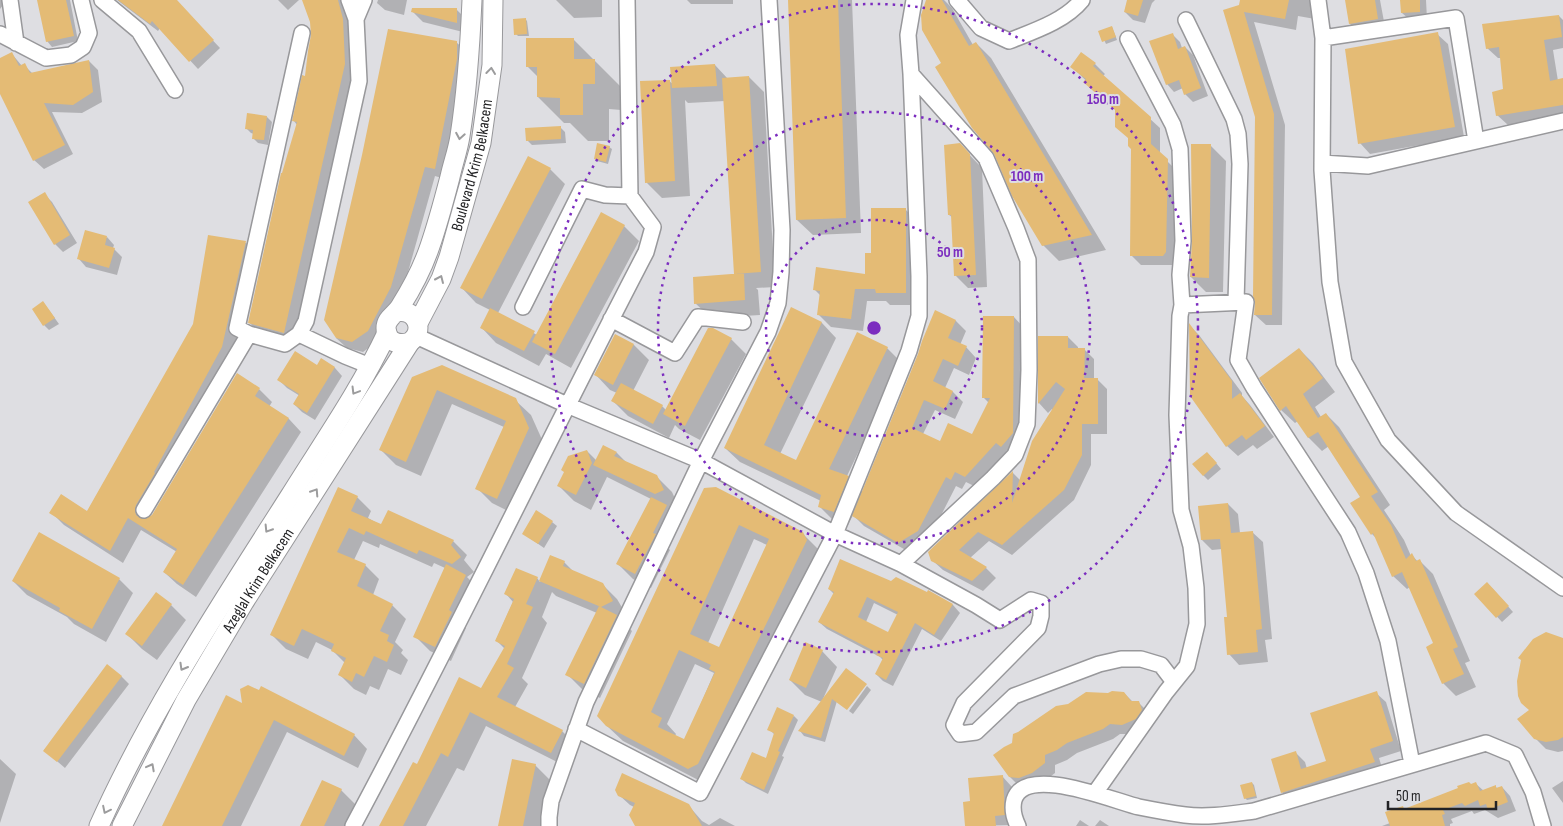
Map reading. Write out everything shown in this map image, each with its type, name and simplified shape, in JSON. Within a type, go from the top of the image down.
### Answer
[{"type":"main road","points":[[396,312],[402,311],[412,314],[415,334],[399,344],[389,338],[387,321],[396,312],[420,272],[430,247],[460,138],[469,66],[472,0]]},
{"type":"main road","name":"Boulevard Krim Belkacem","points":[[415,334],[441,279],[449,257],[481,142],[492,66],[493,0]]},
{"type":"main road","points":[[99,826],[136,750],[212,617],[370,366],[387,333]]},
{"type":"main road","name":"Azeglal Krim Belkacem","points":[[122,826],[186,700],[244,602],[415,334]]},
{"type":"street","points":[[10,0],[16,43]]},
{"type":"street","points":[[0,34],[46,58],[71,55],[83,47],[89,33],[81,0]]},
{"type":"street","points":[[102,0],[139,31],[175,90]]},
{"type":"street","points":[[302,33],[236,328],[249,334],[285,344],[299,334],[306,321],[359,81],[356,19],[349,0]]},
{"type":"street","points":[[356,19],[364,0]]},
{"type":"street","points":[[353,826],[494,554],[567,405],[646,252],[651,238],[653,227],[630,196],[627,0]]},
{"type":"street","points":[[549,826],[551,801],[586,702],[701,461],[768,332],[778,303],[782,230],[769,0]]},
{"type":"street","points":[[576,729],[700,793],[835,534],[909,351],[919,316],[919,276],[908,35],[914,0]]},
{"type":"street","points":[[957,0],[981,28],[1009,41],[1052,23],[1078,6],[1082,0]]},
{"type":"street","points":[[1318,0],[1323,38],[1322,163],[1330,282],[1344,362],[1388,440],[1456,513],[1563,588]]},
{"type":"street","points":[[1323,38],[1456,18],[1476,141]]},
{"type":"street","points":[[1186,20],[1234,119],[1238,134],[1240,164],[1236,302]]},
{"type":"street","points":[[1095,793],[1187,666],[1197,624],[1196,588],[1191,546],[1181,510],[1177,415],[1182,305],[1180,276],[1183,241],[1180,149],[1173,124],[1128,40]]},
{"type":"street","points":[[901,564],[1015,455],[1027,424],[1029,370],[1028,260],[1016,228],[986,158],[911,74]]},
{"type":"street","points":[[1322,163],[1368,166],[1563,121]]},
{"type":"street","points":[[523,307],[582,189],[605,195],[630,196]]},
{"type":"street","points":[[1182,305],[1246,302],[1238,360],[1254,388],[1348,532],[1366,573],[1388,641],[1412,764]]},
{"type":"street","points":[[611,319],[675,354],[698,317],[743,322]]},
{"type":"street","points":[[144,510],[249,334]]},
{"type":"street","points":[[299,334],[370,366]]},
{"type":"street","points":[[415,334],[567,405],[701,461],[835,534],[901,564],[1000,620],[1031,600],[1040,603],[1041,616],[1038,628],[964,703],[954,726],[960,734],[976,732],[1014,696],[1099,664],[1121,659],[1142,658],[1161,665],[1174,682]]},
{"type":"street","points":[[1018,826],[1015,821],[1013,806],[1015,797],[1024,789],[1041,783],[1095,793],[1139,807],[1177,814],[1224,815],[1254,811],[1486,743],[1515,755],[1534,792],[1544,826]]},
{"type":"building","points":[[37,0],[66,0],[74,36],[46,42]]},
{"type":"building","points":[[118,0],[177,0],[214,40],[189,62],[152,21],[150,24]]},
{"type":"building","points":[[302,0],[338,0],[343,19],[345,64],[284,333],[248,323],[281,173],[297,122],[292,121],[302,75],[305,76],[311,35],[310,22]]},
{"type":"building","points":[[788,0],[838,0],[846,218],[796,220]]},
{"type":"building","points":[[926,0],[942,0],[969,46],[976,42],[1092,235],[1042,246],[1012,196],[994,154],[972,128],[935,67],[941,63],[922,30],[921,15]]},
{"type":"building","points":[[1127,0],[1143,0],[1138,16],[1124,12]]},
{"type":"building","points":[[1240,0],[1289,0],[1285,19],[1244,12],[1274,114],[1272,315],[1254,315],[1255,117],[1223,10],[1239,5]]},
{"type":"building","points":[[1345,0],[1375,0],[1378,19],[1349,24]]},
{"type":"building","points":[[1400,0],[1420,0],[1420,12],[1401,13]]},
{"type":"building","points":[[412,8],[457,8],[457,23],[411,12]]},
{"type":"building","points":[[1559,15],[1562,37],[1544,40],[1550,81],[1563,78],[1563,105],[1496,116],[1492,92],[1503,89],[1499,47],[1486,49],[1482,24]]},
{"type":"building","points":[[526,18],[527,34],[514,35],[513,19]]},
{"type":"building","points":[[1112,26],[1116,37],[1102,42],[1098,31]]},
{"type":"building","points":[[388,29],[457,41],[457,59],[435,169],[425,167],[391,287],[368,331],[352,342],[336,338],[324,320],[362,155]]},
{"type":"building","points":[[1438,32],[1455,127],[1358,144],[1345,49]]},
{"type":"building","points":[[1173,33],[1178,49],[1185,46],[1201,88],[1184,95],[1179,80],[1166,85],[1149,41]]},
{"type":"building","points":[[526,38],[574,38],[574,59],[595,59],[595,84],[583,84],[583,115],[560,115],[560,98],[537,97],[537,67],[526,67]]},
{"type":"building","points":[[12,52],[19,66],[25,63],[30,73],[89,60],[93,92],[73,105],[44,103],[65,145],[33,161],[0,94],[0,58]]},
{"type":"building","points":[[1081,52],[1096,63],[1093,66],[1151,117],[1151,144],[1168,159],[1166,252],[1163,256],[1130,256],[1131,149],[1128,146],[1128,138],[1115,127],[1115,110],[1083,82],[1086,79],[1070,67]]},
{"type":"building","points":[[715,64],[717,86],[672,88],[670,67]]},
{"type":"building","points":[[749,76],[761,272],[734,274],[722,78]]},
{"type":"building","points":[[670,80],[675,181],[645,183],[640,81]]},
{"type":"building","points":[[247,113],[267,116],[264,140],[252,139],[253,130],[245,129]]},
{"type":"building","points":[[561,126],[561,139],[526,141],[525,128]]},
{"type":"building","points":[[597,143],[610,146],[606,162],[594,159]]},
{"type":"building","points":[[960,143],[970,154],[976,275],[954,276],[951,215],[948,215],[944,145]]},
{"type":"building","points":[[1191,144],[1211,144],[1209,278],[1190,277],[1192,241]]},
{"type":"building","points":[[528,156],[551,168],[482,299],[460,288]]},
{"type":"building","points":[[45,192],[70,235],[54,245],[28,202]]},
{"type":"building","points":[[871,208],[906,208],[906,293],[876,293],[875,289],[855,289],[851,319],[817,315],[820,291],[813,290],[816,267],[865,274],[865,253],[871,253]]},
{"type":"building","points":[[601,212],[625,225],[555,354],[532,342]]},
{"type":"building","points":[[85,230],[107,236],[105,245],[115,248],[109,268],[77,259]]},
{"type":"building","points":[[208,235],[246,241],[222,347],[136,505],[136,515],[144,519],[152,515],[237,373],[260,388],[255,396],[289,418],[183,585],[163,572],[177,549],[128,518],[110,551],[49,513],[61,494],[87,511],[193,324]]},
{"type":"building","points":[[744,273],[745,300],[694,304],[693,277]]},
{"type":"building","points":[[43,301],[55,318],[43,326],[32,309]]},
{"type":"building","points":[[791,307],[822,322],[764,445],[796,460],[857,332],[888,347],[829,469],[849,476],[834,512],[818,507],[821,495],[724,448]]},
{"type":"building","points":[[490,308],[535,331],[524,351],[480,328]]},
{"type":"building","points":[[935,310],[956,320],[948,338],[967,346],[958,366],[943,359],[933,381],[953,391],[945,409],[924,400],[912,428],[940,441],[948,423],[972,434],[990,398],[982,398],[983,316],[1014,316],[1013,433],[1001,447],[996,443],[965,477],[955,472],[951,480],[946,477],[918,531],[898,543],[852,516]]},
{"type":"building","points":[[1189,323],[1232,381],[1232,399],[1240,393],[1265,426],[1246,440],[1242,435],[1226,447],[1190,396]]},
{"type":"building","points":[[708,328],[713,328],[732,338],[685,426],[663,414]]},
{"type":"building","points":[[615,334],[634,344],[613,385],[594,375]]},
{"type":"building","points":[[1038,336],[1068,336],[1068,348],[1085,348],[1084,378],[1098,378],[1098,424],[1082,424],[1082,455],[1064,490],[1002,545],[978,532],[959,550],[987,567],[972,581],[931,561],[928,552],[1013,471],[1012,503],[1032,441],[1065,389],[1056,382],[1038,404]]},
{"type":"building","points":[[1299,348],[1323,378],[1303,394],[1318,418],[1326,413],[1378,492],[1371,496],[1391,525],[1406,559],[1412,553],[1416,561],[1420,559],[1458,647],[1453,649],[1464,674],[1442,684],[1426,647],[1433,643],[1402,572],[1392,577],[1373,533],[1371,535],[1350,503],[1360,497],[1318,432],[1308,438],[1286,406],[1280,411],[1259,378]]},
{"type":"building","points":[[295,351],[317,365],[321,358],[335,367],[307,413],[293,404],[299,394],[277,380]]},
{"type":"building","points":[[442,365],[516,398],[529,428],[497,499],[475,489],[506,421],[437,390],[406,462],[379,450],[412,377]]},
{"type":"building","points":[[621,383],[663,405],[653,424],[611,401]]},
{"type":"building","points":[[603,445],[617,452],[614,456],[657,475],[664,490],[655,494],[593,465]]},
{"type":"building","points":[[587,450],[592,463],[576,495],[557,486],[564,472],[561,470],[568,456]]},
{"type":"building","points":[[1207,452],[1217,463],[1203,476],[1192,464]]},
{"type":"building","points":[[338,487],[358,496],[351,511],[381,524],[388,510],[454,540],[451,545],[461,557],[452,564],[419,550],[417,554],[366,531],[364,535],[349,528],[337,552],[366,564],[357,586],[393,604],[380,631],[389,635],[387,641],[394,645],[387,662],[374,656],[364,677],[356,673],[352,682],[338,675],[346,658],[331,651],[334,644],[302,629],[294,646],[270,635]]},
{"type":"building","points":[[716,487],[803,532],[807,540],[698,764],[688,769],[606,726],[597,716],[704,488]],"holes":[[[739,525],[769,539],[719,647],[690,634]],[[679,650],[711,665],[709,669],[715,672],[684,739],[658,727],[662,718],[651,712]]]},
{"type":"building","points":[[651,497],[667,505],[653,533],[656,534],[635,574],[616,564]]},
{"type":"building","points":[[1228,503],[1231,533],[1253,531],[1262,629],[1256,630],[1258,652],[1227,655],[1224,617],[1227,617],[1220,539],[1201,540],[1198,506]]},
{"type":"building","points":[[536,510],[553,521],[538,544],[522,534]]},
{"type":"building","points":[[39,532],[120,578],[92,629],[59,611],[60,608],[12,581]]},
{"type":"building","points":[[550,555],[565,561],[563,566],[603,583],[613,601],[601,607],[539,581]]},
{"type":"building","points":[[840,559],[891,581],[896,577],[927,592],[928,590],[953,604],[934,635],[915,623],[886,680],[875,674],[883,658],[876,655],[878,653],[818,622],[834,592],[828,589]],"holes":[[[867,597],[898,612],[888,632],[858,617]]]},
{"type":"building","points":[[446,564],[466,575],[449,610],[452,612],[435,647],[413,637]]},
{"type":"building","points":[[516,568],[538,577],[526,604],[533,607],[507,664],[514,668],[497,697],[563,730],[551,753],[470,712],[448,757],[441,753],[403,826],[379,826],[413,762],[417,764],[459,677],[481,688],[505,646],[495,641],[514,599],[504,594]]},
{"type":"building","points":[[1487,582],[1509,606],[1496,618],[1474,594]]},
{"type":"building","points":[[156,592],[172,604],[142,646],[125,634]]},
{"type":"building","points":[[599,606],[617,615],[584,684],[565,675]]},
{"type":"building","points":[[1546,632],[1563,638],[1563,737],[1546,742],[1534,739],[1517,719],[1529,710],[1521,703],[1518,696],[1517,681],[1521,660],[1518,658],[1533,639]]},
{"type":"building","points":[[805,642],[823,650],[806,688],[789,680]]},
{"type":"building","points":[[107,664],[122,676],[57,762],[43,751]]},
{"type":"building","points":[[846,668],[867,684],[847,710],[832,699],[821,738],[798,731]]},
{"type":"building","points":[[248,685],[259,690],[261,686],[355,734],[344,756],[274,720],[222,826],[162,826],[226,695],[242,703],[240,689]]},
{"type":"building","points":[[1112,691],[1124,692],[1131,701],[1139,701],[1142,710],[1136,719],[1122,725],[1110,724],[1103,729],[1067,743],[1045,755],[1045,763],[1032,773],[1019,778],[1009,777],[993,755],[1012,743],[1013,734],[1056,706],[1068,704],[1086,692],[1108,693]]},
{"type":"building","points":[[1377,691],[1393,741],[1370,749],[1375,762],[1281,793],[1271,759],[1296,751],[1301,769],[1326,761],[1310,713]]},
{"type":"building","points":[[777,707],[794,715],[764,790],[740,779],[752,752],[766,758],[774,733],[767,730]]},
{"type":"building","points":[[512,759],[536,764],[523,826],[498,826]]},
{"type":"building","points":[[622,773],[689,804],[702,826],[635,826],[629,815],[635,803],[618,796],[615,790]]},
{"type":"building","points":[[1003,775],[1005,815],[995,816],[996,826],[965,826],[963,802],[970,801],[968,778]]},
{"type":"building","points":[[322,780],[342,789],[324,826],[300,826]]},
{"type":"building","points":[[1252,782],[1256,796],[1244,799],[1240,785]]},
{"type":"building","points":[[1469,782],[1471,784],[1476,782],[1480,791],[1496,785],[1496,788],[1502,786],[1508,802],[1488,810],[1486,804],[1480,806],[1478,800],[1465,806],[1462,803],[1443,810],[1445,814],[1442,815],[1445,826],[1390,826],[1385,812],[1403,806],[1404,809]]}]
